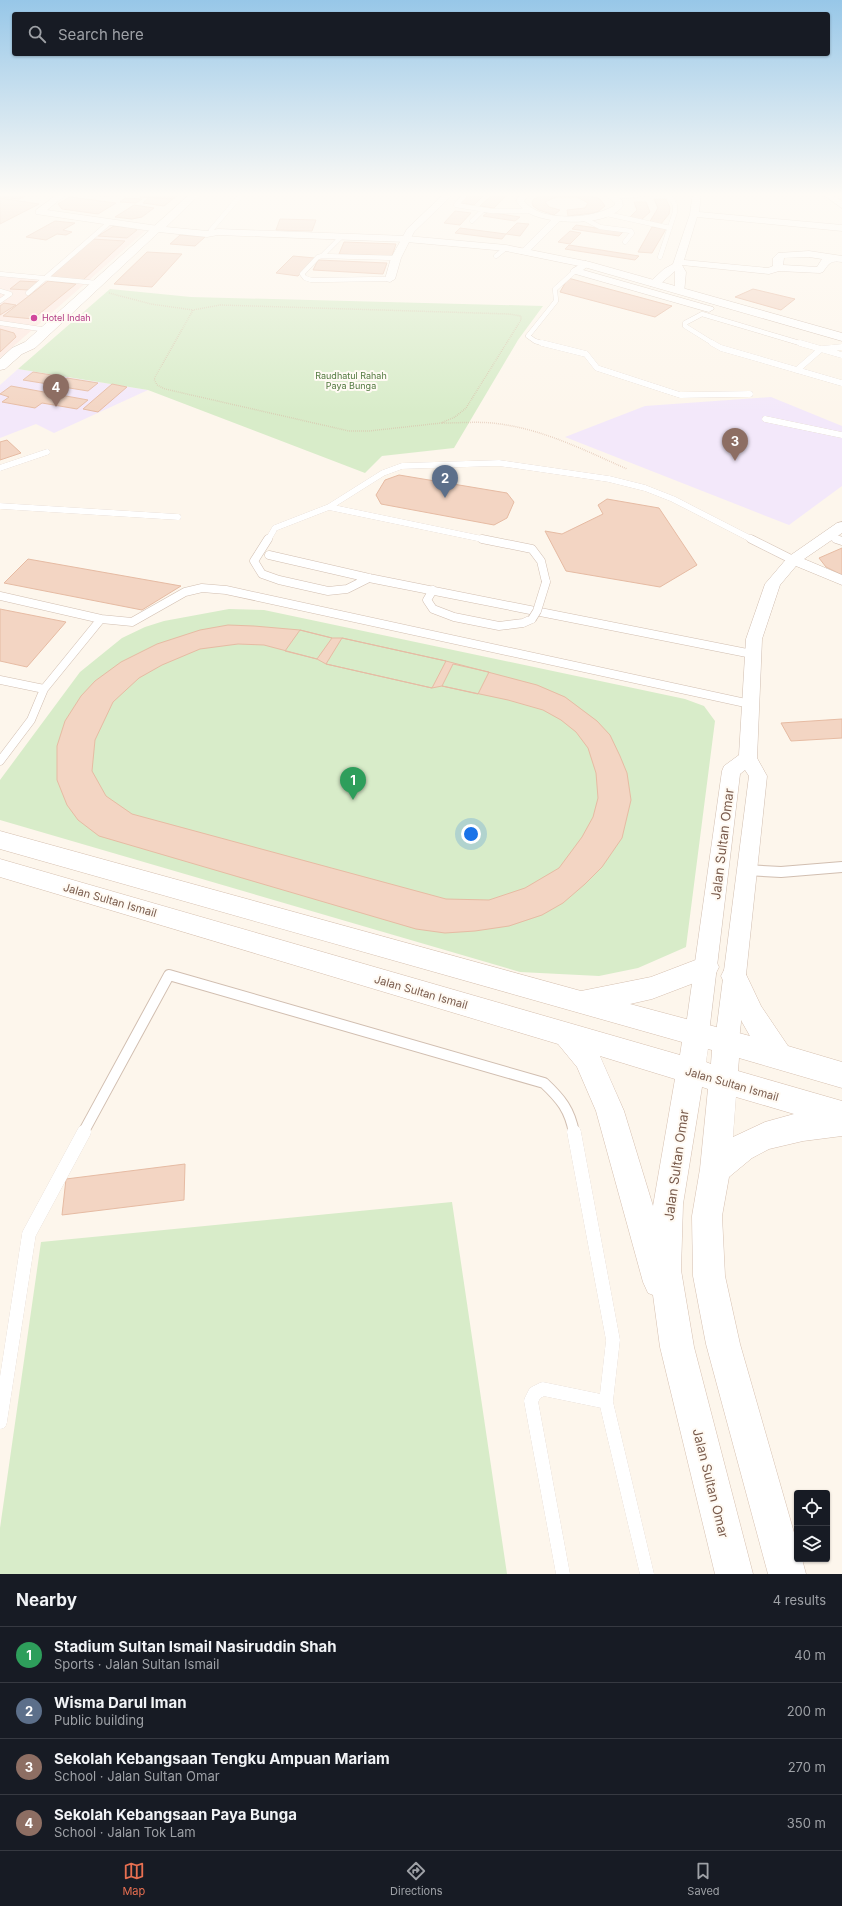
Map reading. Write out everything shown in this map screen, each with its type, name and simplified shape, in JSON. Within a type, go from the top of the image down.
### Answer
[{"type":"main road","points":[[0,366],[17,351],[30,345],[94,285],[116,267]]},
{"type":"main road","points":[[598,267],[842,337]]},
{"type":"main road","points":[[0,378],[28,352],[30,345]]},
{"type":"main road","points":[[0,840],[579,1002],[727,1041],[842,1075]]},
{"type":"main road","name":"Jalan Sultan Ismail","points":[[0,868],[691,1072],[842,1115]]},
{"type":"main road","points":[[579,1002],[652,988],[706,967]]},
{"type":"main road","points":[[734,976],[751,1014],[779,1056]]},
{"type":"main road","name":"Jalan Sultan Omar","points":[[697,1034],[668,1204],[665,1270],[677,1347],[734,1574]]},
{"type":"main road","points":[[567,1035],[587,1059],[610,1111],[677,1347]]},
{"type":"main road","points":[[727,1041],[715,1169],[707,1216],[709,1276],[723,1344],[787,1574]]},
{"type":"main road","points":[[715,1169],[743,1147],[773,1133],[802,1127],[842,1122]]},
{"type":"street","points":[[390,279],[393,267]]},
{"type":"street","points":[[575,271],[581,267]]},
{"type":"street","points":[[654,284],[672,267]]},
{"type":"street","points":[[679,267],[681,272],[680,291]]},
{"type":"street","points":[[719,267],[762,271],[778,268],[820,270],[821,267]]},
{"type":"street","points":[[575,271],[706,312],[720,302]]},
{"type":"street","points":[[727,1041],[758,776],[748,758],[754,638],[773,584],[792,560],[826,535],[842,526]]},
{"type":"street","points":[[792,560],[842,580]]},
{"type":"street","name":"Jalan Sultan Omar","points":[[697,1034],[731,771],[748,758]]},
{"type":"street","points":[[719,865],[746,870]]},
{"type":"lane","points":[[28,293],[58,267]]},
{"type":"lane","points":[[308,267],[302,274],[311,280],[390,279]]},
{"type":"lane","points":[[575,271],[555,289],[554,293],[556,301],[528,336],[535,341],[586,354],[597,368],[680,395],[750,394]]},
{"type":"lane","points":[[0,274],[46,278],[94,285]]},
{"type":"lane","points":[[0,281],[12,275]]},
{"type":"lane","points":[[0,291],[10,294],[0,301]]},
{"type":"lane","points":[[842,355],[706,312],[686,323],[685,326],[721,348],[842,383]]},
{"type":"lane","points":[[0,323],[47,330]]},
{"type":"lane","points":[[797,370],[821,349],[842,347]]},
{"type":"lane","points":[[765,419],[842,435]]},
{"type":"lane","points":[[0,468],[48,452]]},
{"type":"lane","points":[[369,578],[347,589],[328,591],[278,580],[262,574],[254,561],[276,528],[329,507],[383,473],[402,466],[499,463],[609,479],[645,488],[673,498],[792,560]]},
{"type":"lane","points":[[0,506],[178,517]]},
{"type":"lane","points":[[329,507],[532,549],[541,561],[546,582],[537,611],[532,618],[523,623],[499,626],[454,617],[433,609],[427,600],[433,590]]},
{"type":"lane","points":[[826,535],[842,541]]},
{"type":"lane","points":[[269,555],[369,578],[752,654]]},
{"type":"lane","points":[[0,596],[101,619],[132,622],[185,592],[202,588],[226,590],[750,704]]},
{"type":"lane","points":[[0,761],[32,720],[44,689],[101,619]]},
{"type":"lane","points":[[0,680],[44,689]]},
{"type":"lane","points":[[746,870],[781,872],[842,867]]},
{"type":"lane","points":[[0,1422],[29,1234],[169,976],[544,1083],[560,1098],[571,1117],[613,1340],[606,1402],[647,1574]]},
{"type":"lane","points":[[562,1574],[531,1401],[535,1393],[543,1389],[606,1402]]},
{"type":"path","points":[[94,285],[151,304],[193,310],[208,306],[228,306],[509,314],[521,316],[521,320],[466,408],[455,416],[441,423],[369,431],[349,431],[165,389],[157,385],[154,379],[193,310]]},
{"type":"shaded area","points":[[56,267],[103,267],[0,358],[0,273],[45,277]]},
{"type":"shaded area","points":[[18,369],[148,390],[54,433],[36,424],[0,438],[0,385]]},
{"type":"shaded area","points":[[771,397],[842,426],[842,486],[789,525],[565,437],[645,406]]},
{"type":"green space","name":"Raudhatul Rahah Paya Bunga","points":[[110,289],[191,297],[543,306],[518,340],[454,448],[382,456],[365,473],[148,390],[18,369]]},
{"type":"green space","points":[[229,609],[264,610],[685,699],[704,706],[715,721],[686,947],[638,968],[599,976],[520,972],[0,820],[0,780],[80,672],[122,638],[145,627],[164,621]]},
{"type":"green space","points":[[452,1202],[507,1574],[0,1574],[0,1528],[41,1242]]},
{"type":"building","points":[[59,267],[97,267],[83,280],[48,277]]},
{"type":"building","points":[[131,267],[170,267],[152,287],[114,284]]},
{"type":"building","points":[[282,267],[306,267],[298,276],[276,273]]},
{"type":"building","points":[[314,267],[385,267],[383,274],[313,270]]},
{"type":"building","points":[[568,278],[672,306],[655,317],[560,292]]},
{"type":"building","points":[[20,281],[39,282],[29,290],[10,289]]},
{"type":"building","points":[[48,281],[76,284],[33,319],[3,316]]},
{"type":"building","points":[[753,289],[795,299],[781,310],[735,297]]},
{"type":"building","points":[[4,303],[16,305],[0,315],[0,306]]},
{"type":"building","points":[[0,329],[14,333],[16,337],[0,352]]},
{"type":"building","points":[[33,372],[64,377],[54,385],[23,380]]},
{"type":"building","points":[[67,378],[98,383],[88,391],[57,386]]},
{"type":"building","points":[[112,384],[127,387],[98,412],[83,409]]},
{"type":"building","points":[[11,386],[88,400],[77,409],[42,403],[35,408],[2,402],[9,397],[0,394]]},
{"type":"building","points":[[7,440],[21,453],[0,460],[0,442]]},
{"type":"building","points":[[399,475],[507,493],[514,502],[507,518],[494,525],[381,504],[376,495],[385,480]]},
{"type":"building","points":[[607,499],[659,508],[697,565],[660,587],[566,571],[545,531],[562,534],[603,514],[598,505]]},
{"type":"building","points":[[842,548],[842,575],[826,567],[819,558]]},
{"type":"building","points":[[28,559],[181,586],[142,610],[4,583]]},
{"type":"building","points":[[0,609],[66,622],[27,667],[0,661]]},
{"type":"building","points":[[228,625],[300,630],[446,661],[537,685],[565,697],[597,721],[610,735],[627,773],[631,800],[622,838],[602,867],[585,884],[563,903],[542,915],[509,926],[475,931],[445,933],[416,929],[99,836],[78,820],[67,805],[57,780],[57,746],[65,721],[81,696],[95,681],[121,662],[157,644],[200,630]],"holes":[[[238,644],[264,645],[317,659],[326,664],[432,688],[442,686],[508,700],[543,710],[561,720],[576,732],[588,748],[596,773],[598,798],[593,817],[582,837],[559,868],[525,888],[489,900],[446,899],[132,814],[106,796],[92,771],[95,740],[113,702],[139,678],[162,665],[200,649]]]},
{"type":"building","points":[[300,630],[332,638],[317,659],[285,651]]},
{"type":"building","points":[[342,638],[446,661],[432,688],[326,664]]},
{"type":"building","points":[[453,664],[489,672],[478,694],[442,686]]},
{"type":"building","points":[[842,719],[842,738],[791,741],[781,723]]},
{"type":"building","points":[[185,1164],[184,1200],[62,1215],[66,1179]]},
{"type":"place","name":"Hotel Indah","points":[[34,318]]},
{"type":"place","name":"Sekolah Kebangsaan Paya Bunga","points":[[56,407]]},
{"type":"place","name":"Sekolah Kebangsaan Tengku Ampuan Mariam","points":[[735,461]]},
{"type":"place","name":"Wisma Darul Iman","points":[[445,498]]},
{"type":"place","name":"Stadium Sultan Ismail Nasiruddin Shah","points":[[353,800]]}]
